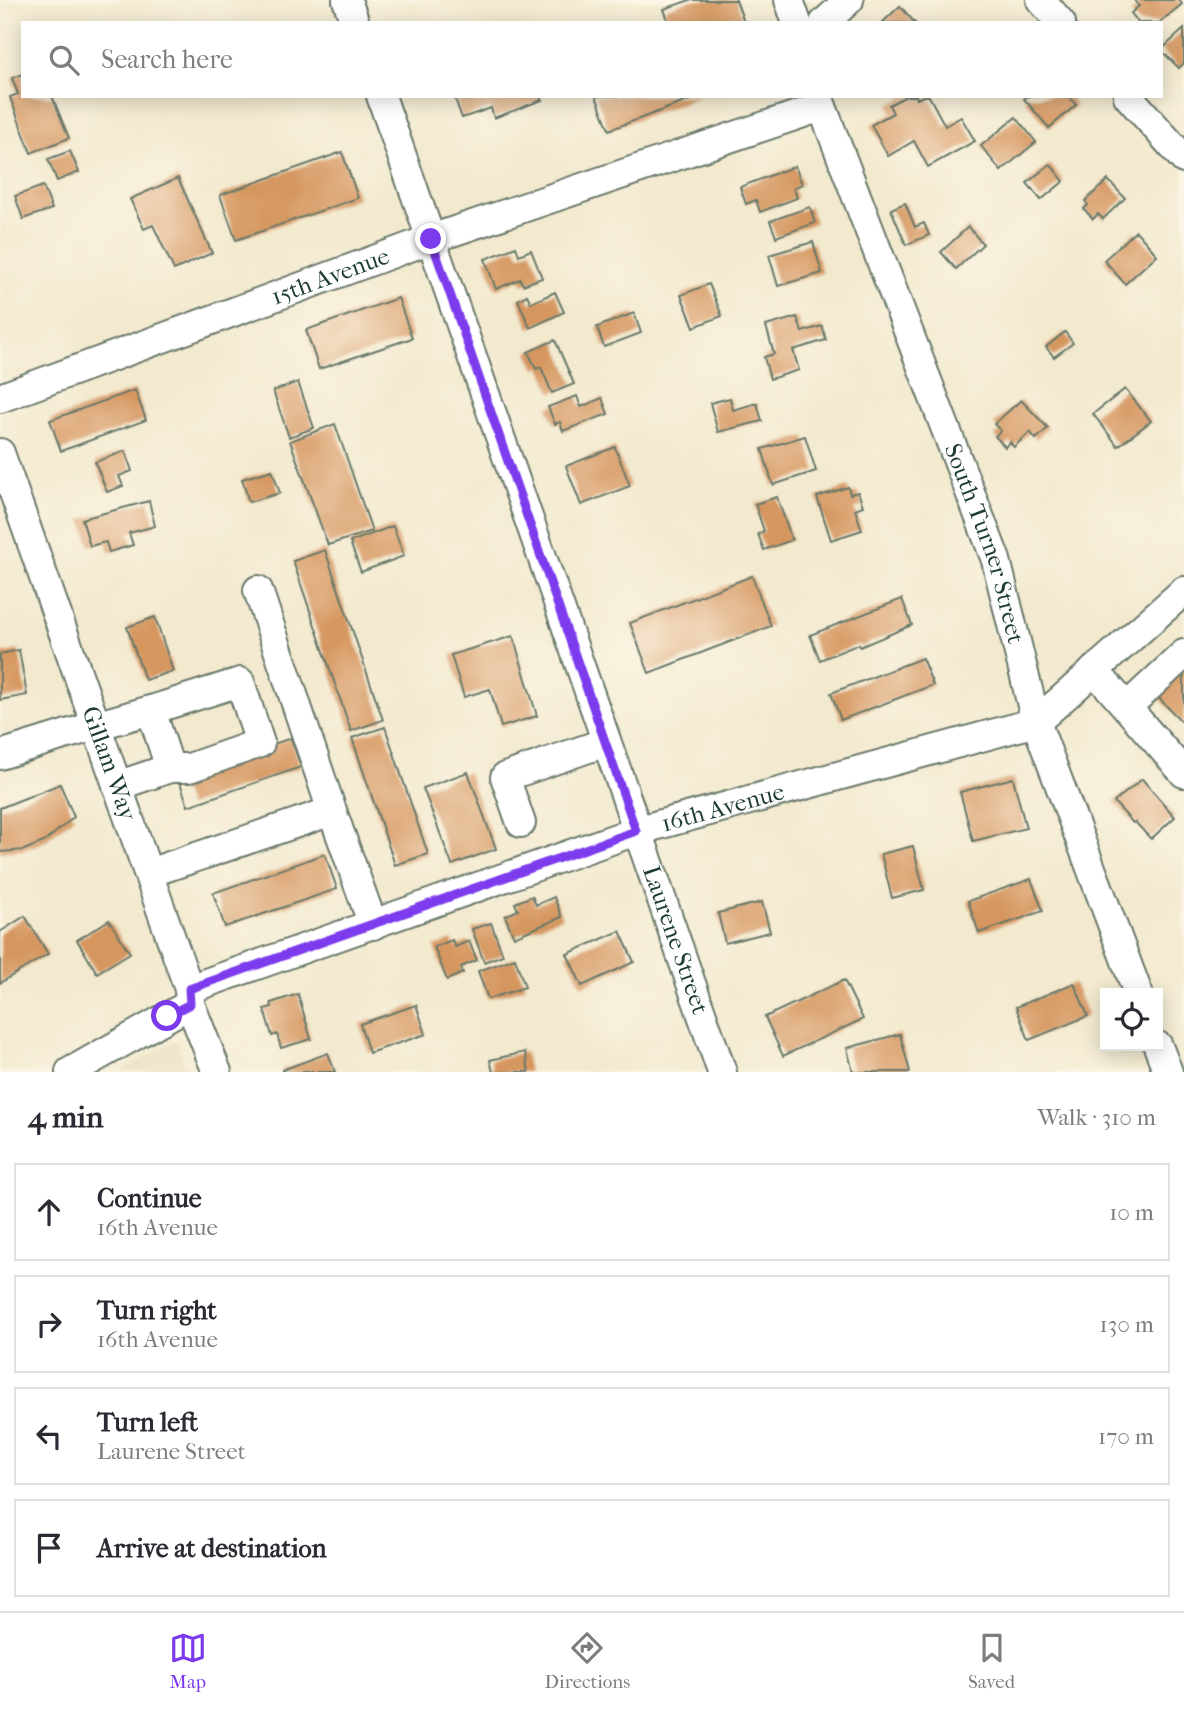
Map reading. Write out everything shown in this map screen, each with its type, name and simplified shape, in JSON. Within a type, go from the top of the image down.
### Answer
[{"type":"street","points":[[347,0],[354,21]]},
{"type":"street","points":[[789,0],[796,21]]},
{"type":"street","points":[[826,21],[849,0]]},
{"type":"street","points":[[1041,0],[1060,21]]},
{"type":"street","name":"Laurene Street","points":[[382,98],[722,1072]]},
{"type":"street","points":[[1130,98],[1184,159]]},
{"type":"street","name":"15th Avenue","points":[[0,398],[431,239],[820,102]]},
{"type":"street","name":"South Turner Street","points":[[820,102],[996,560],[1036,722],[1136,988]]},
{"type":"street","name":"Gillam Way","points":[[0,453],[217,1072]]},
{"type":"street","points":[[258,590],[373,925]]},
{"type":"street","name":"16th Avenue","points":[[70,1072],[189,996],[373,925],[636,831],[1036,722],[1094,670],[1180,604]]},
{"type":"street","points":[[1126,708],[1184,654]]},
{"type":"street","points":[[1094,670],[1184,773]]},
{"type":"street","points":[[0,755],[240,682],[260,743],[189,768],[170,768],[117,786]]},
{"type":"street","points":[[151,710],[170,768]]},
{"type":"street","points":[[522,823],[505,777],[606,742]]},
{"type":"street","points":[[149,873],[332,811]]},
{"type":"street","points":[[1160,1051],[1168,1072]]},
{"type":"shaded area","points":[[176,1040],[188,1072],[120,1072]]},
{"type":"building","points":[[690,0],[736,0],[744,21],[668,21],[664,9]]},
{"type":"building","points":[[1134,0],[1179,0],[1182,4],[1161,21],[1137,21],[1131,13],[1139,6]]},
{"type":"building","points":[[900,6],[913,21],[884,21]]},
{"type":"building","points":[[1184,29],[1184,63],[1179,68],[1163,52],[1163,48]]},
{"type":"building","points":[[21,75],[21,98],[53,98],[69,138],[31,153],[10,97],[18,94],[12,78]]},
{"type":"building","points":[[455,98],[542,100],[494,118],[491,108],[462,118]]},
{"type":"building","points":[[597,98],[695,98],[609,130]]},
{"type":"building","points":[[902,98],[930,98],[945,126],[961,117],[975,141],[928,167],[914,141],[888,156],[871,125],[893,113],[889,105]]},
{"type":"building","points":[[1071,98],[1076,105],[1049,128],[1024,99]]},
{"type":"building","points":[[1016,117],[1036,142],[1001,171],[981,146]]},
{"type":"building","points":[[70,151],[79,172],[57,181],[48,159]]},
{"type":"building","points":[[342,152],[358,198],[236,240],[220,195]]},
{"type":"building","points":[[1050,164],[1064,181],[1041,200],[1027,183]]},
{"type":"building","points":[[795,166],[802,184],[794,188],[797,198],[760,212],[756,200],[746,204],[740,187]]},
{"type":"building","points":[[178,178],[212,253],[174,270],[153,225],[144,229],[130,199]]},
{"type":"building","points":[[1108,180],[1125,198],[1103,219],[1098,214],[1093,219],[1084,209],[1088,205],[1085,201]]},
{"type":"building","points":[[43,186],[52,209],[23,219],[15,196]]},
{"type":"building","points":[[905,203],[915,227],[924,223],[929,235],[906,245],[891,209]]},
{"type":"building","points":[[810,207],[815,223],[776,237],[770,221]]},
{"type":"building","points":[[968,227],[983,244],[956,269],[941,252]]},
{"type":"building","points":[[1136,231],[1157,255],[1125,284],[1104,260]]},
{"type":"building","points":[[813,242],[822,273],[778,286],[769,255]]},
{"type":"building","points":[[516,247],[519,255],[531,250],[542,278],[523,285],[520,279],[496,289],[485,259]]},
{"type":"building","points":[[709,284],[722,316],[694,327],[681,295]]},
{"type":"building","points":[[555,292],[564,312],[530,328],[518,300],[527,295],[531,303]]},
{"type":"building","points":[[398,298],[412,338],[319,369],[306,330]]},
{"type":"building","points":[[634,313],[641,333],[604,347],[597,327]]},
{"type":"building","points":[[797,317],[802,332],[822,326],[826,340],[793,350],[799,370],[770,379],[764,357],[774,354],[766,326]]},
{"type":"building","points":[[1065,332],[1073,343],[1054,357],[1046,347]]},
{"type":"building","points":[[555,340],[574,384],[552,393],[541,367],[536,369],[528,352]]},
{"type":"building","points":[[298,382],[314,428],[289,437],[273,391]]},
{"type":"building","points":[[1125,389],[1151,421],[1118,446],[1093,414]]},
{"type":"building","points":[[135,390],[146,420],[61,451],[50,420]]},
{"type":"building","points":[[577,396],[581,407],[602,398],[608,414],[563,431],[560,422],[555,424],[548,407]]},
{"type":"building","points":[[730,398],[733,410],[757,403],[762,421],[718,432],[710,403]]},
{"type":"building","points":[[1021,400],[1048,428],[1036,439],[1030,432],[1014,447],[1010,442],[1005,447],[995,436],[1001,431],[994,424]]},
{"type":"building","points":[[335,424],[372,531],[328,545],[290,441]]},
{"type":"building","points":[[805,436],[816,471],[773,485],[762,449]]},
{"type":"building","points":[[615,447],[630,486],[581,505],[566,466]]},
{"type":"building","points":[[125,451],[132,471],[119,476],[123,486],[107,492],[95,462]]},
{"type":"building","points":[[272,470],[280,493],[249,502],[242,479]]},
{"type":"building","points":[[848,487],[850,494],[858,492],[863,506],[855,509],[862,530],[831,540],[817,497]]},
{"type":"building","points":[[777,497],[792,540],[764,550],[758,534],[764,531],[755,504]]},
{"type":"building","points":[[149,501],[155,526],[129,533],[133,545],[109,552],[106,542],[90,546],[82,519]]},
{"type":"building","points":[[393,526],[404,556],[361,572],[350,542]]},
{"type":"building","points":[[325,550],[383,720],[351,731],[293,561]]},
{"type":"building","points":[[752,576],[771,626],[649,673],[630,623]]},
{"type":"building","points":[[902,599],[912,625],[820,660],[810,635]]},
{"type":"building","points":[[155,617],[173,671],[145,680],[127,627]]},
{"type":"building","points":[[513,636],[537,716],[501,727],[490,689],[464,697],[451,655]]},
{"type":"building","points":[[19,650],[27,695],[0,700],[0,654]]},
{"type":"building","points":[[922,658],[933,685],[841,720],[831,693]]},
{"type":"building","points":[[1184,661],[1184,724],[1152,691]]},
{"type":"building","points":[[385,727],[428,854],[395,865],[352,738]]},
{"type":"building","points":[[291,738],[301,767],[188,806],[178,777]]},
{"type":"building","points":[[468,772],[496,849],[452,865],[423,788]]},
{"type":"building","points":[[1013,778],[1026,828],[973,841],[960,792]]},
{"type":"building","points":[[1142,779],[1175,817],[1151,839],[1114,802]]},
{"type":"building","points":[[60,784],[74,817],[44,842],[24,850],[0,852],[0,808]]},
{"type":"building","points":[[913,846],[924,890],[892,898],[881,854]]},
{"type":"building","points":[[325,854],[337,889],[225,927],[213,893]]},
{"type":"building","points":[[1031,879],[1043,911],[979,933],[968,901]]},
{"type":"building","points":[[532,896],[536,905],[554,897],[562,917],[514,937],[505,916],[518,910],[515,903]]},
{"type":"building","points":[[762,902],[770,932],[725,943],[718,913]]},
{"type":"building","points":[[25,916],[48,954],[0,983],[0,932]]},
{"type":"building","points":[[109,920],[130,953],[97,973],[77,940]]},
{"type":"building","points":[[491,923],[503,955],[484,962],[472,929]]},
{"type":"building","points":[[620,931],[634,962],[582,986],[567,954]]},
{"type":"building","points":[[452,940],[455,947],[469,941],[477,960],[461,967],[463,973],[447,980],[434,947]]},
{"type":"building","points":[[515,958],[525,987],[488,999],[478,971]]},
{"type":"building","points":[[844,980],[863,1019],[783,1056],[765,1017]]},
{"type":"building","points":[[1074,983],[1088,1016],[1029,1040],[1016,1007]]},
{"type":"building","points":[[298,994],[311,1039],[281,1048],[277,1034],[272,1036],[264,1009],[272,1007],[271,1003]]},
{"type":"building","points":[[416,1005],[426,1034],[369,1053],[360,1024]]},
{"type":"building","points":[[900,1034],[910,1072],[853,1072],[847,1048]]},
{"type":"building","points":[[525,1052],[529,1072],[493,1072],[490,1060]]},
{"type":"building","points":[[328,1053],[335,1072],[282,1072],[282,1070]]},
{"type":"route","points":[[167,1016],[190,1004],[189,989],[636,831],[431,239]]}]
